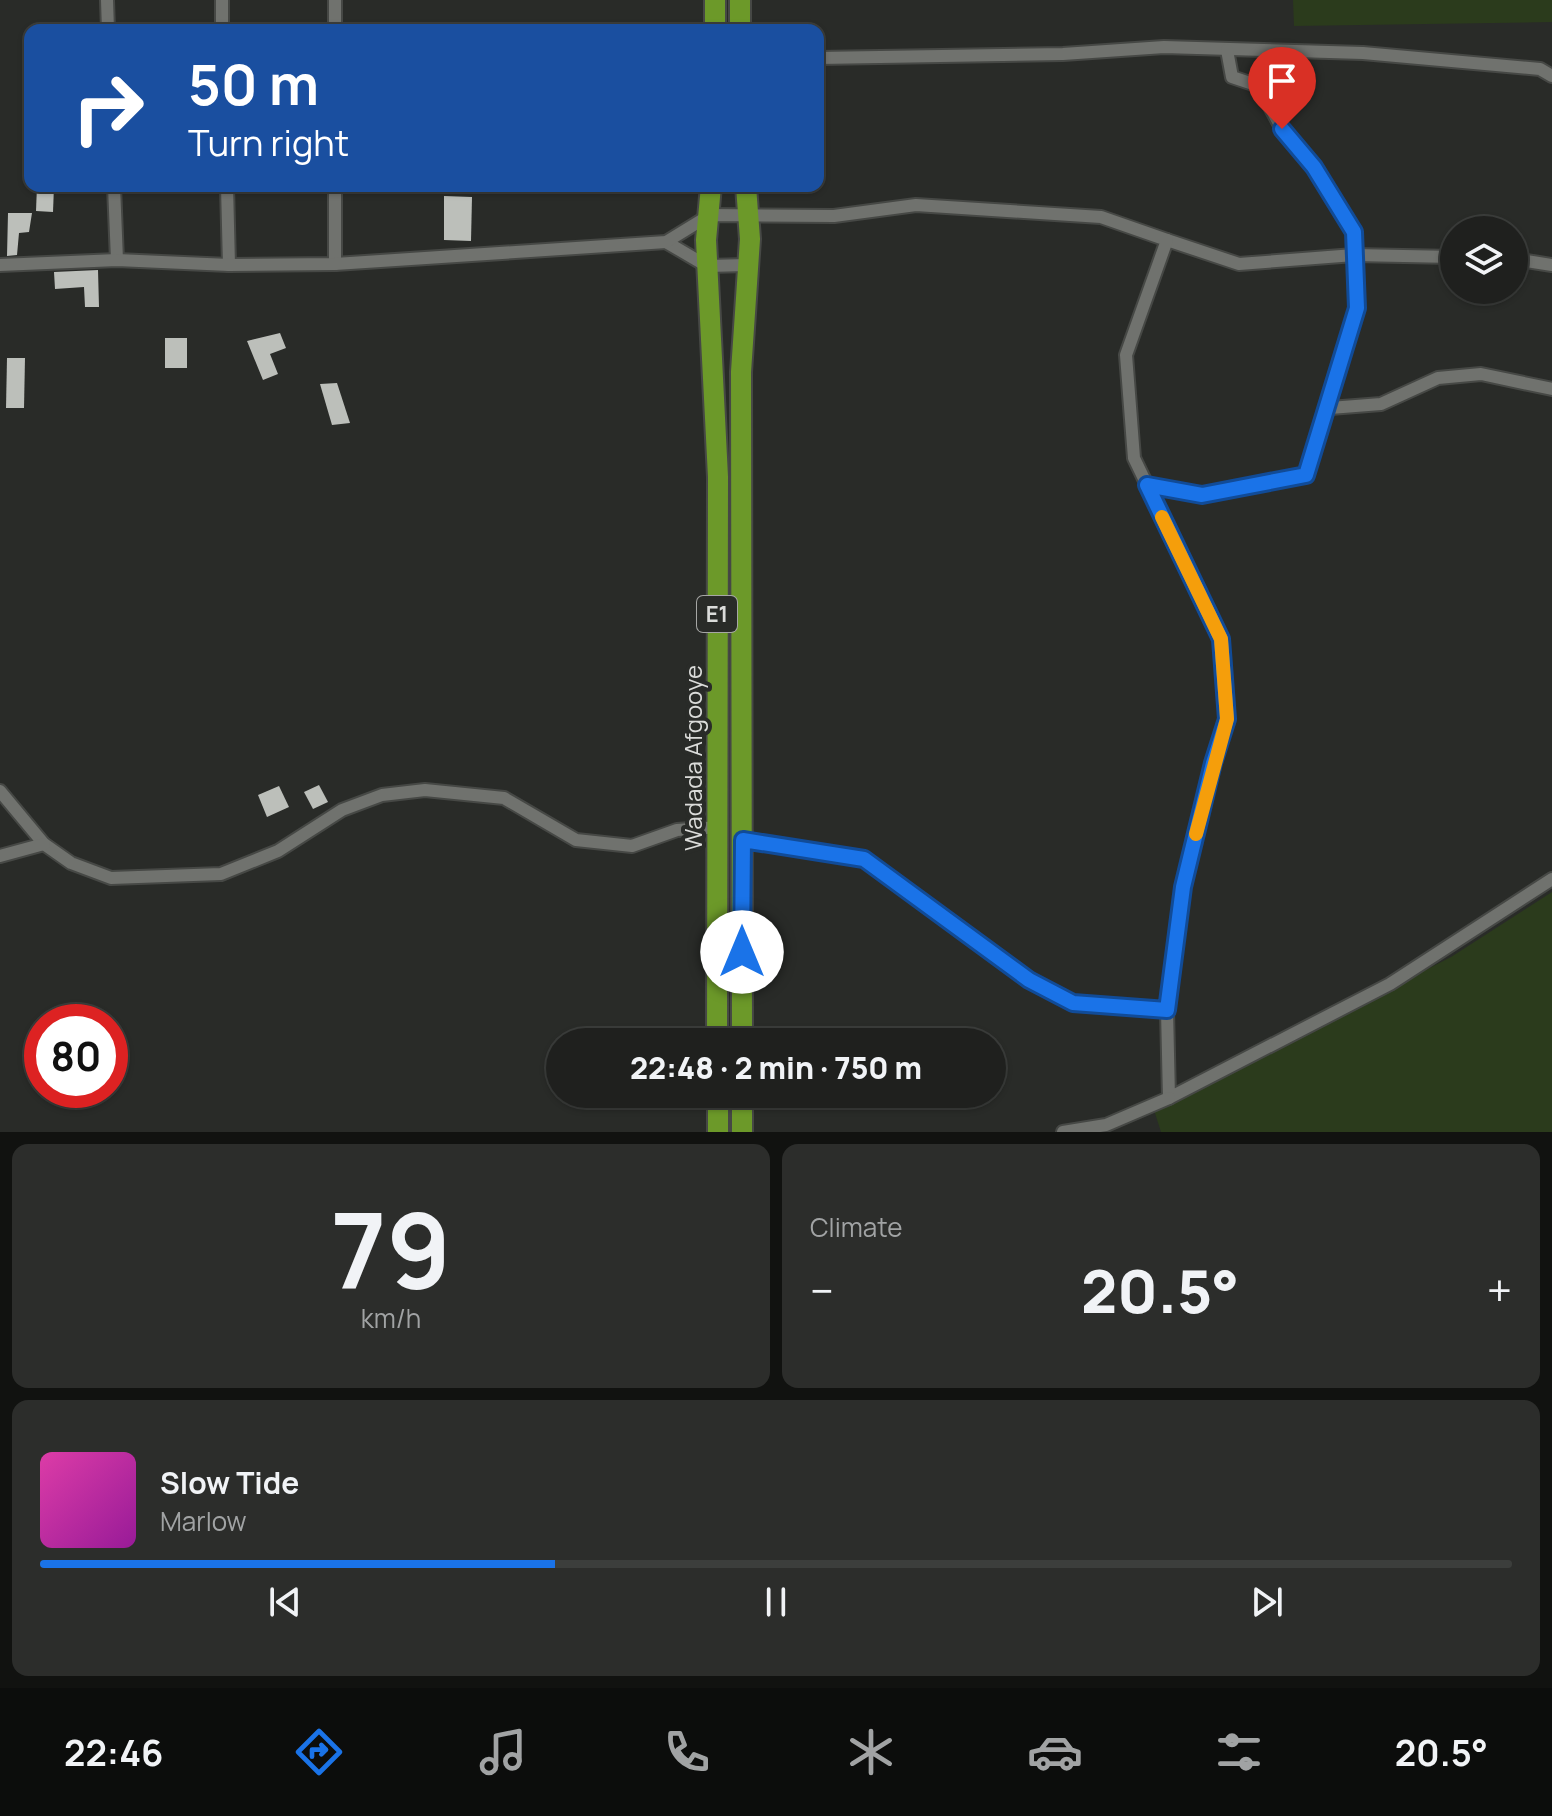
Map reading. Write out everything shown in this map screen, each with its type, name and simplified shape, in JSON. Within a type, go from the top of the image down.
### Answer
[{"type":"highway","points":[[715,0],[715,24]]},
{"type":"highway","points":[[740,0],[740,24]]},
{"type":"highway","name":"Wadada Afgooye","points":[[711,192],[707,266],[718,477],[717,1028]]},
{"type":"highway","name":"E1","points":[[742,1028],[741,372],[747,265],[746,192]]},
{"type":"highway","points":[[718,1108],[718,1132]]},
{"type":"highway","points":[[742,1108],[742,1132]]},
{"type":"street","points":[[107,0],[108,24]]},
{"type":"street","points":[[222,0],[222,24]]},
{"type":"street","points":[[335,0],[335,24]]},
{"type":"street","points":[[824,58],[1063,54],[1164,47],[1450,59],[1540,69],[1552,76]]},
{"type":"street","points":[[1147,485],[1202,495],[1306,475],[1330,408],[1357,308],[1354,232],[1314,167],[1282,129],[1259,86],[1232,77],[1227,50]]},
{"type":"street","points":[[114,192],[117,260]]},
{"type":"street","points":[[227,192],[229,265]]},
{"type":"street","points":[[335,192],[335,264]]},
{"type":"street","points":[[0,265],[117,260],[229,265],[335,264],[666,242],[710,215],[834,216],[916,205],[1101,217],[1239,264],[1354,255],[1440,257]]},
{"type":"street","points":[[1167,240],[1126,355],[1134,458],[1221,639],[1227,719],[1183,887],[1167,1010],[1169,1098]]},
{"type":"street","points":[[666,242],[707,266],[747,265]]},
{"type":"street","points":[[1528,261],[1552,265]]},
{"type":"street","points":[[1330,408],[1381,404],[1438,378],[1481,374],[1552,389]]},
{"type":"street","points":[[0,791],[44,844],[71,863],[111,878],[221,874],[278,851],[342,810],[382,795],[425,790],[504,798],[576,840],[632,846],[677,830],[719,827]]},
{"type":"street","points":[[743,840],[864,859],[1029,980],[1073,1003],[1167,1010]]},
{"type":"street","points":[[0,856],[44,844]]},
{"type":"street","points":[[1063,1132],[1106,1125],[1169,1098],[1390,984],[1552,879]]},
{"type":"green space","points":[[1293,0],[1552,0],[1552,22],[1294,26]]},
{"type":"green space","points":[[1552,892],[1552,1132],[1161,1132],[1154,1110],[1451,957]]},
{"type":"building","points":[[37,192],[54,192],[53,212],[36,211]]},
{"type":"building","points":[[444,196],[472,197],[471,241],[444,240]]},
{"type":"building","points":[[8,213],[32,213],[29,232],[19,233],[17,255],[7,256]]},
{"type":"building","points":[[98,270],[99,307],[85,307],[84,287],[55,289],[54,272]]},
{"type":"building","points":[[280,333],[286,348],[270,354],[278,374],[263,380],[247,341]]},
{"type":"building","points":[[165,338],[187,338],[187,368],[165,368]]},
{"type":"building","points":[[7,358],[25,358],[24,408],[6,408]]},
{"type":"building","points":[[337,383],[350,423],[332,425],[320,384]]},
{"type":"building","points":[[319,785],[328,802],[313,809],[304,792]]},
{"type":"building","points":[[279,786],[289,807],[267,817],[258,795]]},
{"type":"slow traffic","points":[[1162,517],[1221,639],[1227,719],[1196,834]]},
{"type":"route","points":[[742,952],[743,840],[864,859],[1029,980],[1073,1003],[1167,1010],[1183,887],[1227,719],[1221,639],[1147,485],[1202,495],[1306,475],[1330,408],[1357,308],[1354,232],[1314,167],[1282,129]]}]
